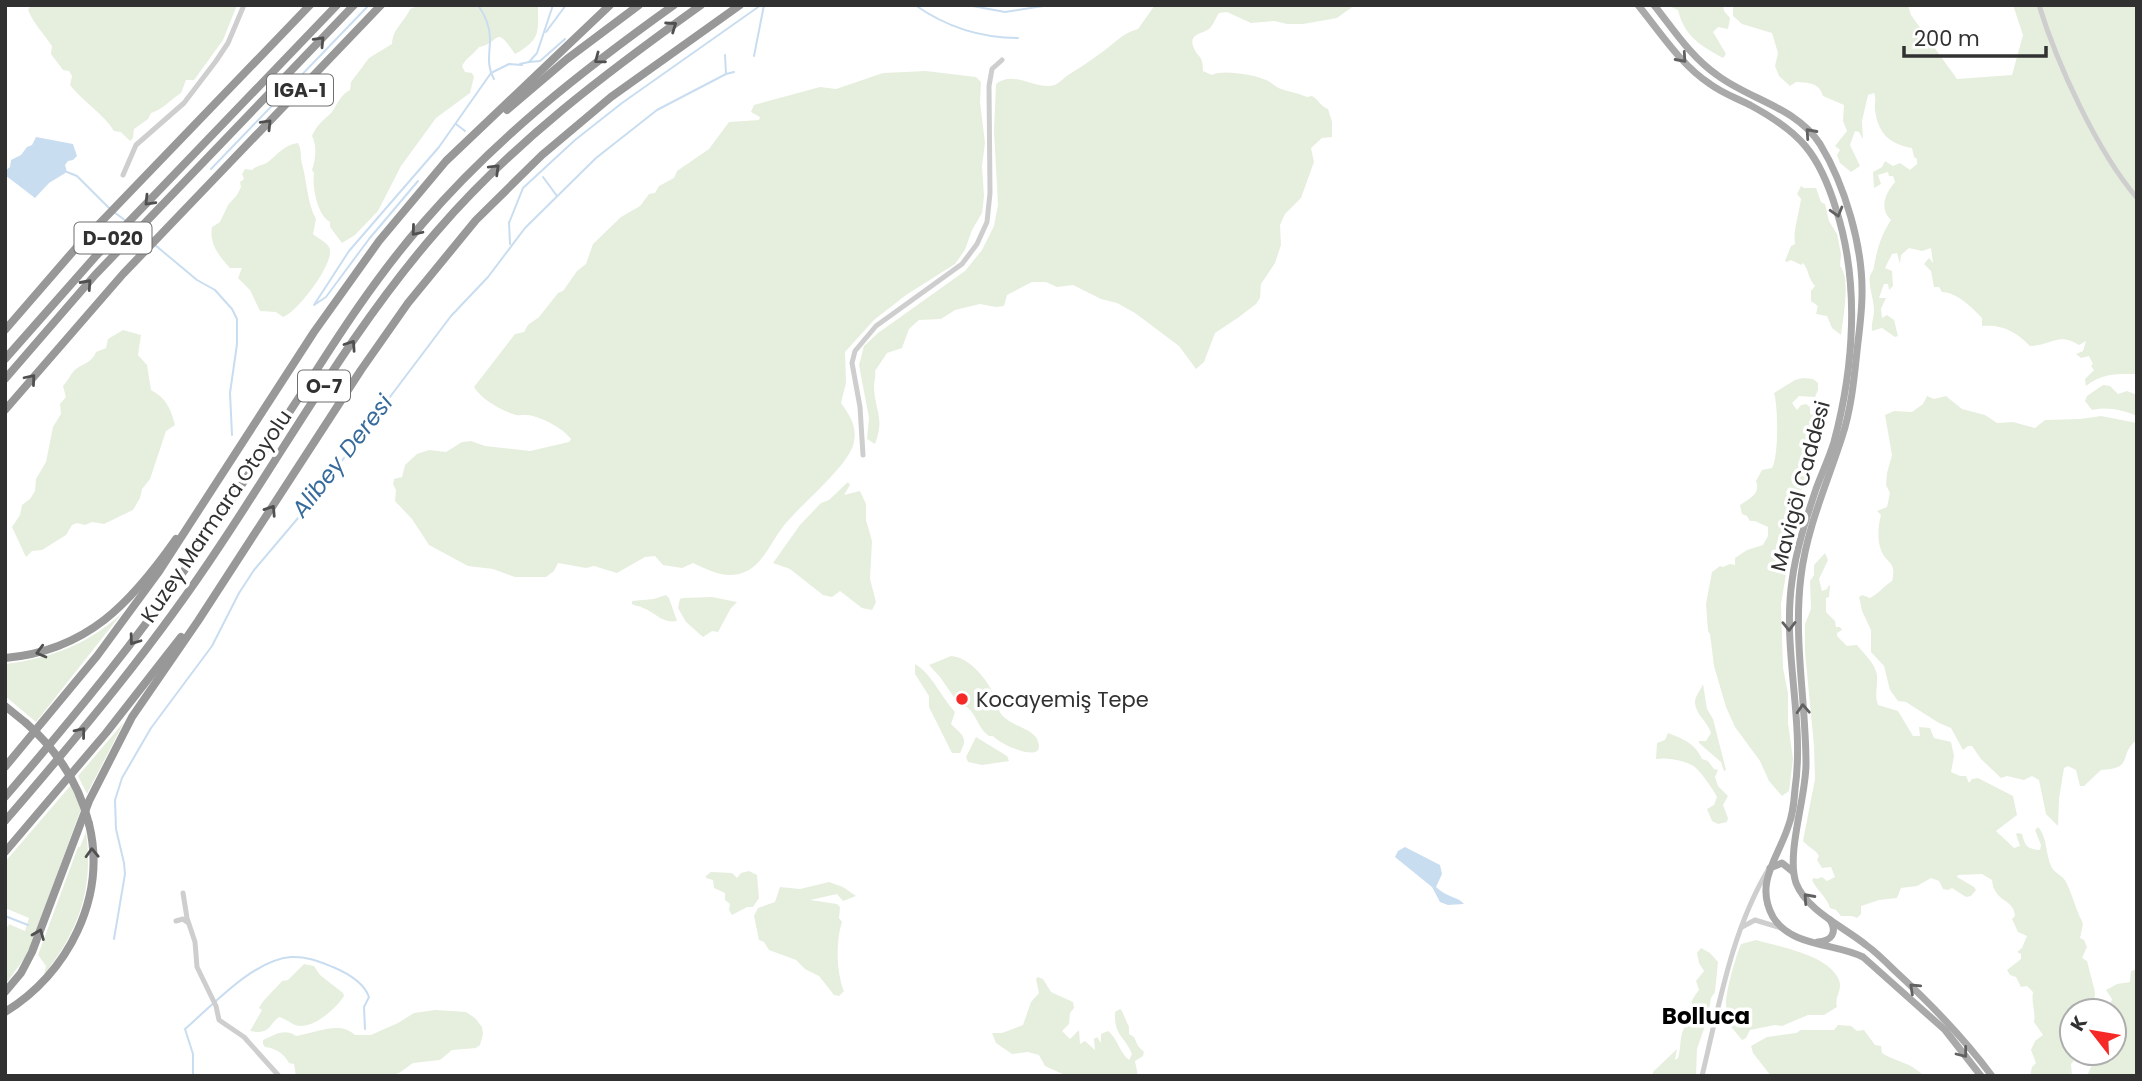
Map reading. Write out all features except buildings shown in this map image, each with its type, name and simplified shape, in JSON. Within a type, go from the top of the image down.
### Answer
[{"type":"highway","points":[[5,328],[76,248],[310,5]]},
{"type":"highway","name":"D-020","points":[[5,359],[75,278],[337,5]]},
{"type":"highway","name":"D-020","points":[[5,379],[95,275],[354,5]]},
{"type":"highway","name":"IGA-1","points":[[5,410],[123,274],[381,5]]},
{"type":"highway","points":[[5,767],[133,609],[189,529],[237,450],[348,282],[460,147],[610,5]]},
{"type":"highway","points":[[420,192],[542,79],[639,5]]},
{"type":"highway","name":"Kuzey Marmara Otoyolu","points":[[5,797],[107,675],[159,607],[351,317],[422,223],[486,156],[536,110],[598,60],[674,5]]},
{"type":"highway","name":"Kuzey Marmara Otoyolu","points":[[5,821],[82,731],[154,640],[213,556],[367,321],[438,229],[494,170],[550,118],[701,5]]},
{"type":"highway","points":[[5,992],[21,973],[32,952],[80,824],[121,736],[146,694],[396,320],[476,220],[528,167],[590,113],[740,5]]},
{"type":"highway","points":[[5,658],[38,654],[59,647],[94,629],[116,612],[157,565],[237,450]]},
{"type":"highway","points":[[5,852],[114,723],[233,567]]},
{"type":"highway","points":[[5,705],[48,744],[66,768],[79,792],[89,824],[93,873],[89,898],[78,930],[61,961],[23,1000],[5,1012]]},
{"type":"main road","name":"Mavigöl Caddesi","points":[[1639,5],[1674,50],[1699,76],[1724,93],[1769,115],[1799,137],[1819,166],[1836,209],[1851,277],[1853,300],[1841,411],[1833,444],[1806,519],[1792,582],[1789,617],[1796,783],[1788,828],[1769,868],[1766,884],[1772,914],[1782,929]]},
{"type":"main road","name":"Mavigöl Caddesi","points":[[1654,5],[1695,56],[1718,77],[1778,108],[1808,129],[1818,142],[1846,201],[1858,259],[1862,293],[1850,404],[1842,436],[1815,512],[1801,574],[1798,633],[1806,765],[1794,874]]},
{"type":"main road","points":[[1769,868],[1782,863],[1789,866],[1805,897],[1867,946],[1926,999],[1963,1038],[1992,1076]]},
{"type":"main road","points":[[1814,943],[1829,939],[1833,934],[1834,927],[1828,917]]},
{"type":"main road","points":[[1782,929],[1814,943],[1847,948],[1863,957],[1945,1030],[1981,1076]]},
{"type":"street","points":[[123,175],[136,145],[184,103],[216,61],[228,43],[244,5]]},
{"type":"street","points":[[2039,5],[2062,66],[2090,124],[2109,159],[2137,198]]},
{"type":"street","points":[[863,455],[853,356],[876,326],[962,264],[983,232],[989,210],[989,86],[992,69],[1002,60]]},
{"type":"street","points":[[1702,1076],[1729,964],[1757,890],[1769,868]]},
{"type":"street","points":[[183,893],[197,952],[197,967],[216,1006],[220,1022],[244,1037],[279,1076]]},
{"type":"street","points":[[176,921],[183,919],[189,925]]},
{"type":"street","points":[[1742,926],[1755,920],[1782,929]]},
{"type":"green space","points":[[31,5],[237,5],[223,40],[194,80],[186,80],[181,93],[151,113],[148,119],[134,129],[130,141],[121,132],[114,131],[70,85],[72,76],[69,71],[63,70],[51,54],[52,46],[28,10]]},
{"type":"green space","points":[[420,5],[538,5],[538,29],[530,44],[515,54],[504,39],[497,37],[479,47],[466,61],[462,66],[465,72],[472,73],[474,77],[470,93],[436,118],[401,166],[378,211],[355,235],[342,243],[316,200],[312,170],[315,148],[312,136],[341,97],[350,90],[351,82],[369,58],[392,44],[396,30],[410,9]]},
{"type":"green space","points":[[1155,5],[1355,5],[1337,18],[1303,24],[1274,21],[1251,23],[1227,12],[1219,13],[1210,28],[1198,34],[1192,42],[1201,59],[1203,71],[1212,75],[1231,73],[1254,76],[1281,89],[1312,96],[1328,109],[1332,122],[1332,137],[1322,138],[1311,148],[1314,162],[1301,198],[1285,214],[1280,225],[1281,245],[1275,263],[1261,284],[1260,298],[1256,304],[1215,333],[1204,362],[1196,369],[1179,346],[1135,313],[1073,285],[1057,287],[1046,282],[1032,282],[1007,295],[1004,306],[980,304],[955,310],[941,319],[919,320],[909,329],[902,348],[887,353],[875,371],[874,387],[879,427],[875,444],[867,439],[869,418],[859,365],[864,346],[965,271],[982,250],[994,226],[998,205],[994,131],[996,84],[1003,80],[1017,79],[1040,85],[1055,85],[1124,35],[1138,29]]},
{"type":"green space","points":[[1667,5],[1723,5],[1730,18],[1728,29],[1718,27],[1713,32],[1726,54],[1723,58],[1694,39],[1684,27],[1678,10]]},
{"type":"green space","points":[[1733,5],[1908,5],[1911,15],[1957,79],[2012,75],[2023,35],[2013,5],[2137,5],[2137,374],[2104,376],[2086,386],[2085,379],[2094,370],[2091,366],[2093,364],[2089,356],[2081,358],[2076,354],[2083,351],[2086,341],[2079,345],[2060,339],[2030,346],[2009,330],[1982,326],[1982,318],[1969,305],[1942,292],[1939,287],[1934,287],[1931,271],[1924,264],[1929,258],[1933,263],[1931,248],[1922,251],[1909,248],[1901,255],[1900,264],[1897,253],[1892,254],[1885,268],[1892,271],[1893,286],[1889,290],[1888,284],[1884,284],[1879,298],[1886,298],[1881,309],[1882,318],[1887,315],[1894,320],[1898,336],[1895,337],[1882,328],[1872,331],[1874,310],[1870,276],[1880,243],[1891,220],[1884,206],[1888,191],[1895,182],[1888,172],[1878,175],[1881,184],[1874,188],[1873,172],[1882,167],[1885,161],[1893,166],[1900,163],[1910,170],[1917,164],[1917,159],[1912,148],[1897,144],[1882,131],[1877,118],[1874,93],[1868,95],[1862,121],[1863,139],[1859,132],[1855,131],[1850,145],[1860,166],[1851,172],[1840,163],[1837,155],[1840,150],[1835,146],[1847,131],[1843,121],[1844,105],[1823,96],[1819,88],[1812,84],[1796,82],[1790,86],[1779,76],[1775,66],[1778,53],[1772,33],[1742,24],[1733,16]]},
{"type":"green space","points":[[926,71],[976,77],[981,82],[980,102],[985,143],[982,213],[965,250],[955,264],[906,295],[874,320],[845,352],[846,383],[841,403],[854,426],[854,442],[850,452],[833,474],[789,519],[754,566],[741,573],[727,575],[693,563],[682,568],[663,565],[655,556],[645,557],[617,573],[594,566],[586,568],[558,563],[554,571],[546,577],[515,577],[493,569],[468,566],[429,545],[412,519],[395,501],[394,479],[402,477],[405,465],[417,454],[429,450],[446,452],[462,442],[471,441],[485,446],[530,451],[569,442],[571,439],[544,420],[531,415],[516,415],[498,408],[474,387],[515,334],[524,332],[558,293],[563,291],[577,271],[586,264],[593,244],[621,217],[640,206],[649,194],[655,193],[659,186],[674,178],[677,171],[709,149],[729,122],[759,120],[760,117],[751,112],[754,105],[820,87],[836,89],[883,73]]},
{"type":"green space","points":[[298,143],[309,199],[316,219],[313,234],[326,244],[330,252],[325,269],[312,289],[283,317],[276,312],[260,311],[250,290],[238,278],[242,268],[230,268],[216,249],[211,233],[212,227],[220,222],[228,205],[237,195],[245,169],[252,170],[285,148]]},
{"type":"green space","points":[[1801,186],[1816,188],[1837,234],[1841,254],[1840,266],[1846,289],[1841,335],[1832,328],[1827,316],[1816,314],[1818,306],[1811,301],[1811,291],[1815,286],[1803,263],[1801,265],[1791,260],[1785,261],[1791,246],[1795,244],[1795,228],[1801,199],[1797,194]]},
{"type":"green space","points":[[123,330],[141,335],[138,355],[147,365],[151,390],[167,404],[175,425],[166,431],[150,479],[142,489],[133,510],[104,524],[92,522],[72,525],[66,535],[42,550],[32,551],[26,557],[12,527],[20,515],[22,505],[35,491],[36,479],[46,462],[53,427],[61,414],[60,404],[66,397],[63,386],[74,371],[89,361],[96,352],[106,348],[108,339]]},
{"type":"green space","points":[[1803,378],[1813,379],[1818,383],[1815,397],[1799,396],[1792,403],[1797,410],[1801,405],[1810,407],[1816,440],[1795,506],[1794,521],[1787,536],[1788,562],[1781,604],[1783,668],[1788,693],[1788,723],[1793,759],[1789,791],[1782,796],[1769,781],[1760,761],[1735,727],[1726,707],[1714,666],[1706,604],[1712,572],[1720,566],[1735,565],[1735,558],[1747,550],[1763,545],[1768,536],[1768,527],[1750,521],[1742,514],[1740,505],[1754,495],[1757,489],[1756,481],[1762,470],[1772,468],[1774,462],[1777,430],[1774,393]]},
{"type":"green space","points":[[2103,385],[2110,386],[2118,394],[2127,391],[2137,395],[2137,416],[2115,409],[2092,410],[2085,401],[2087,396]]},
{"type":"green space","points":[[1927,396],[1934,399],[1946,396],[1962,409],[1985,415],[1997,423],[2013,422],[2035,428],[2045,420],[2101,416],[2137,423],[2137,740],[2119,767],[2101,770],[2084,786],[2080,786],[2076,770],[2068,766],[2064,768],[2058,826],[2046,814],[2039,780],[2032,776],[2024,780],[2007,776],[2001,778],[1972,746],[1963,750],[1951,728],[1906,702],[1898,701],[1890,690],[1884,666],[1871,652],[1871,630],[1859,597],[1862,595],[1870,598],[1892,581],[1893,575],[1892,566],[1883,555],[1878,532],[1881,515],[1877,511],[1887,507],[1890,493],[1886,485],[1892,455],[1885,415],[1894,411],[1912,412],[1923,404]]},
{"type":"green space","points":[[848,482],[850,485],[844,495],[860,491],[866,504],[866,520],[872,541],[870,579],[876,602],[872,610],[862,608],[840,591],[832,597],[823,595],[790,569],[773,563],[800,525],[821,503],[829,500]]},
{"type":"green space","points":[[1825,553],[1828,560],[1819,579],[1822,591],[1830,586],[1829,597],[1826,598],[1826,612],[1835,621],[1836,627],[1842,630],[1837,636],[1847,646],[1857,645],[1874,667],[1877,675],[1878,705],[1898,711],[1913,736],[1920,736],[1919,727],[1930,728],[1934,738],[1951,742],[1954,756],[1951,772],[1966,776],[1969,783],[1978,778],[2013,796],[2017,815],[1996,831],[2014,848],[2020,846],[2016,834],[2018,833],[2022,834],[2028,846],[2040,850],[2041,845],[2035,830],[2038,827],[2043,836],[2052,868],[2068,886],[2083,924],[2080,938],[2087,947],[2082,958],[2087,961],[2095,992],[2095,997],[2058,997],[2058,1067],[2071,1067],[2072,1076],[2030,1076],[2036,1063],[2031,1050],[2035,1041],[2043,1035],[2034,1022],[2033,992],[2027,986],[2021,987],[2016,977],[2010,975],[2007,970],[2021,959],[2021,954],[2017,952],[2022,948],[2027,936],[2018,932],[2012,919],[2015,916],[2014,910],[1996,893],[1992,880],[1982,874],[1958,875],[1957,877],[1976,890],[1966,897],[1952,888],[1943,889],[1939,881],[1931,878],[1917,886],[1901,888],[1897,898],[1861,906],[1861,914],[1857,918],[1841,916],[1830,908],[1812,880],[1822,877],[1827,881],[1835,877],[1831,867],[1822,868],[1817,860],[1818,854],[1803,841],[1815,779],[1805,652],[1805,624],[1811,609],[1810,581],[1814,575],[1814,565]]},
{"type":"green space","points":[[666,595],[677,621],[663,619],[632,604],[632,601]]},
{"type":"green space","points":[[712,597],[737,602],[718,632],[712,631],[703,637],[686,622],[678,608],[680,599]]},
{"type":"green space","points":[[122,613],[36,722],[5,696],[5,664],[53,654],[68,648],[96,633]]},
{"type":"green space","points":[[951,656],[964,660],[982,676],[1002,715],[1037,739],[1039,747],[1036,751],[1023,751],[989,736],[969,709],[958,703],[929,665]]},
{"type":"green space","points":[[915,664],[955,712],[951,724],[964,740],[960,753],[952,753],[929,707],[929,696],[915,674]]},
{"type":"green space","points":[[1703,684],[1707,709],[1713,719],[1726,770],[1724,771],[1721,762],[1699,743],[1706,741],[1711,733],[1695,705]]},
{"type":"green space","points":[[124,722],[87,794],[78,776]]},
{"type":"green space","points":[[1668,733],[1688,742],[1702,759],[1718,770],[1715,777],[1718,786],[1728,796],[1723,805],[1727,822],[1718,824],[1712,821],[1707,809],[1714,805],[1717,797],[1696,768],[1677,760],[1656,759],[1657,743],[1665,740]]},
{"type":"green space","points":[[976,737],[1007,756],[1009,761],[982,765],[968,762],[966,757]]},
{"type":"green space","points":[[71,785],[81,809],[28,953],[5,985],[5,925],[8,927],[9,924],[25,931],[29,918],[5,908],[5,862]]},
{"type":"green space","points":[[86,832],[88,872],[81,908],[66,942],[44,975],[46,966],[38,955]]},
{"type":"green space","points":[[749,871],[757,875],[759,898],[753,907],[747,907],[732,915],[730,904],[725,900],[725,893],[714,888],[713,880],[706,876],[711,872],[732,873],[737,878],[741,873]]},
{"type":"green space","points":[[829,882],[856,896],[843,901],[837,894],[810,900],[837,904],[840,907],[839,918],[842,922],[838,956],[839,975],[844,991],[839,996],[834,995],[819,976],[805,969],[796,960],[769,950],[764,942],[759,940],[754,916],[758,908],[775,902],[780,887],[800,889]]},
{"type":"green space","points":[[1756,940],[1803,953],[1834,971],[1840,987],[1837,1007],[1824,1015],[1808,1015],[1782,1026],[1750,1030],[1742,1040],[1727,1022],[1726,1000],[1741,944]]},
{"type":"green space","points":[[1701,948],[1718,962],[1715,992],[1697,1049],[1696,1076],[1653,1076],[1653,1072],[1677,1049],[1675,1060],[1678,1058],[1682,1033],[1692,1018],[1691,1003],[1699,990],[1696,981],[1704,971],[1697,953]]},
{"type":"green space","points":[[304,964],[314,966],[320,975],[343,993],[340,1001],[323,1018],[308,1025],[295,1025],[279,1017],[262,1032],[250,1031],[264,1001],[282,981],[288,980]]},
{"type":"green space","points":[[2137,969],[2137,1076],[2087,1076],[2091,1067],[2128,1067],[2128,997],[2111,997],[2106,990],[2117,984],[2130,982],[2131,971]]},
{"type":"green space","points":[[1036,979],[1043,979],[1051,992],[1073,1002],[1069,1024],[1062,1031],[1070,1039],[1079,1030],[1080,1044],[1085,1041],[1095,1050],[1094,1039],[1097,1037],[1101,1043],[1101,1034],[1108,1031],[1129,1060],[1132,1054],[1116,1026],[1115,1012],[1120,1009],[1129,1027],[1129,1034],[1144,1052],[1143,1056],[1135,1061],[1138,1076],[1067,1076],[1045,1066],[1039,1055],[1028,1052],[1012,1054],[996,1043],[992,1033],[1002,1033],[1023,1025],[1031,1002],[1039,993]]},
{"type":"green space","points":[[435,1010],[466,1012],[475,1018],[482,1027],[480,1045],[476,1048],[452,1050],[440,1060],[413,1063],[399,1073],[389,1076],[296,1076],[294,1064],[263,1044],[263,1040],[283,1032],[297,1036],[336,1028],[355,1035],[371,1035],[414,1013]]},
{"type":"green space","points":[[1838,1025],[1851,1026],[1857,1031],[1864,1030],[1875,1045],[1881,1046],[1882,1053],[1913,1067],[1924,1076],[1771,1076],[1753,1053],[1751,1046],[1767,1037],[1801,1030],[1834,1030]]},
{"type":"water","points":[[36,137],[73,144],[77,156],[65,165],[67,172],[49,183],[35,198],[5,175],[5,171],[10,167],[11,160],[32,145]]},
{"type":"water","points":[[1405,847],[1440,865],[1442,874],[1436,887],[1464,904],[1448,905],[1440,902],[1432,887],[1395,857],[1398,851]]},
{"type":"waterway","points":[[211,169],[369,5]]},
{"type":"waterway","points":[[478,5],[489,30],[489,64],[494,79]]},
{"type":"waterway","points":[[520,64],[529,62],[537,53],[553,5]]},
{"type":"waterway","points":[[546,32],[566,5]]},
{"type":"waterway","points":[[509,223],[523,188],[575,140],[622,103],[761,5]]},
{"type":"waterway","points":[[754,56],[764,5]]},
{"type":"waterway","points":[[915,5],[964,29],[991,36],[1018,38]]},
{"type":"waterway","points":[[967,5],[1005,12],[1050,5]]},
{"type":"waterway","points":[[529,62],[540,61],[565,39]]},
{"type":"waterway","points":[[725,55],[726,74]]},
{"type":"waterway","points":[[418,181],[369,239],[326,297],[314,305],[349,251],[439,147],[491,73],[509,64],[522,65]]},
{"type":"waterway","name":"Alibey Deresi","points":[[114,939],[125,874],[116,829],[115,800],[122,778],[151,728],[212,646],[254,570],[304,511],[451,316],[488,277],[525,228],[596,158],[657,110],[734,72]]},
{"type":"waterway","points":[[456,124],[465,131]]},
{"type":"waterway","points":[[67,172],[77,176],[109,208]]},
{"type":"waterway","points":[[543,177],[557,196]]},
{"type":"waterway","points":[[114,212],[126,221]]},
{"type":"waterway","points":[[509,222],[510,244]]},
{"type":"waterway","points":[[141,234],[150,241]]},
{"type":"waterway","points":[[155,245],[197,280],[215,290],[237,319],[237,344],[230,393],[232,435]]},
{"type":"waterway","name":"Alibey Deresi","points":[[5,916],[28,925]]},
{"type":"waterway","points":[[193,1076],[193,1054],[185,1029],[234,985],[262,966],[277,960],[307,958],[333,967],[354,979],[369,997],[364,1007],[365,1029]]},
{"type":"place","name":"Kocayemiş Tepe","points":[[962,699]]},
{"type":"district","name":"Bolluca","points":[[1706,1016]]}]
